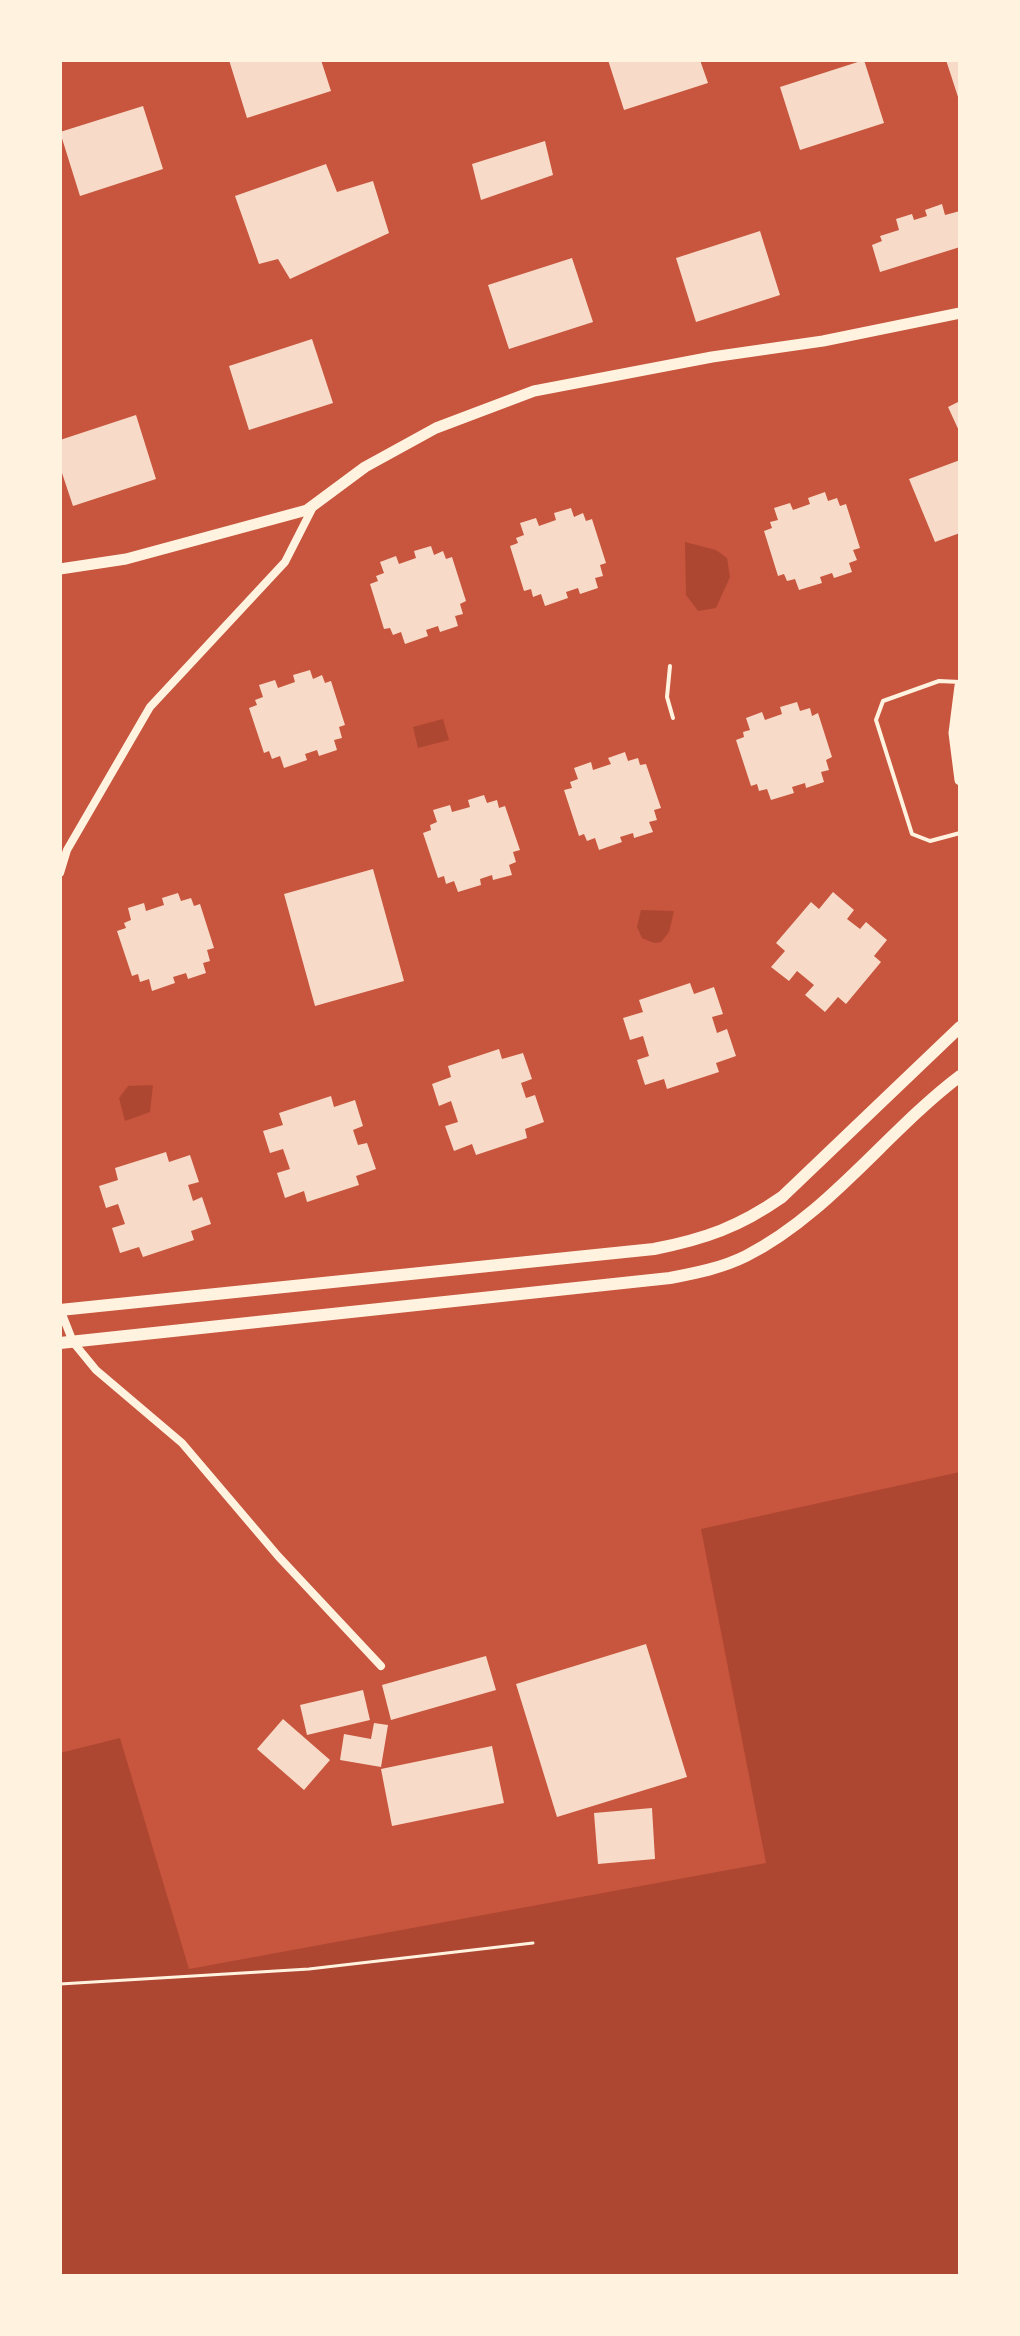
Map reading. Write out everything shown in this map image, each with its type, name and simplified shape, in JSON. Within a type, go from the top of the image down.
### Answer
[{"type":"main road","points":[[60,1309],[654,1249],[689,1242],[752,1218],[782,1197],[960,1027]]},
{"type":"main road","points":[[66,1342],[654,1280],[710,1271],[745,1256],[793,1227],[960,1076]]},
{"type":"street","points":[[60,569],[126,559],[307,510],[365,467],[436,428],[534,391],[712,357],[823,341],[960,313]]},
{"type":"street","points":[[60,873],[67,850],[150,707],[285,562],[314,505]]},
{"type":"street","points":[[960,684],[954,733],[960,780]]},
{"type":"street","points":[[60,1309],[66,1342],[182,1443],[278,1556],[381,1666]]},
{"type":"lane","points":[[670,666],[667,697],[673,718]]},
{"type":"lane","points":[[960,684],[939,681],[883,701],[876,720],[912,834],[930,841],[960,833]]},
{"type":"path","points":[[60,1984],[309,1969],[533,1943]]},
{"type":"shaded area","points":[[685,542],[716,550],[727,558],[730,577],[716,608],[698,611],[686,595]]},
{"type":"shaded area","points":[[443,719],[449,740],[418,748],[413,727]]},
{"type":"shaded area","points":[[641,910],[674,911],[669,932],[661,942],[654,943],[642,938],[637,927]]},
{"type":"shaded area","points":[[153,1085],[150,1112],[125,1121],[119,1098],[128,1086]]},
{"type":"shaded area","points":[[960,1472],[960,2276],[60,2276],[60,1753],[120,1738],[189,1969],[766,1863],[701,1529]]},
{"type":"building","points":[[229,60],[321,60],[331,91],[247,118]]},
{"type":"building","points":[[608,60],[700,60],[708,83],[624,110]]},
{"type":"building","points":[[864,60],[884,123],[800,150],[780,87]]},
{"type":"building","points":[[946,60],[960,60],[960,100],[959,100]]},
{"type":"building","points":[[143,106],[163,169],[80,196],[60,132]]},
{"type":"building","points":[[545,141],[553,175],[481,200],[472,164]]},
{"type":"building","points":[[326,164],[337,192],[373,181],[389,233],[290,279],[278,259],[259,264],[235,196]]},
{"type":"building","points":[[942,204],[945,215],[960,211],[960,247],[880,272],[872,245],[882,241],[880,236],[899,230],[896,219],[912,214],[914,220],[927,216],[925,210]]},
{"type":"building","points":[[760,231],[780,295],[696,322],[676,258]]},
{"type":"building","points":[[572,258],[593,322],[509,349],[488,285]]},
{"type":"building","points":[[312,339],[333,403],[249,430],[229,366]]},
{"type":"building","points":[[960,401],[960,433],[948,407]]},
{"type":"building","points":[[136,415],[156,479],[73,506],[60,467],[60,440]]},
{"type":"building","points":[[960,460],[960,533],[935,542],[909,479]]},
{"type":"building","points":[[825,492],[828,501],[837,498],[840,506],[846,504],[860,548],[853,550],[857,560],[849,563],[852,572],[834,578],[832,573],[820,577],[822,583],[799,590],[795,579],[787,581],[784,574],[778,576],[764,531],[772,528],[770,522],[778,520],[774,508],[790,503],[793,510],[810,504],[808,498]]},
{"type":"building","points":[[571,508],[574,517],[583,513],[586,521],[592,519],[606,563],[600,565],[603,576],[595,578],[598,588],[580,594],[578,588],[566,592],[568,598],[545,606],[541,594],[533,597],[531,589],[524,591],[510,546],[518,543],[516,538],[524,535],[520,523],[536,518],[539,526],[556,520],[554,513]]},
{"type":"building","points":[[431,546],[434,555],[443,551],[446,559],[452,557],[466,601],[460,604],[463,614],[455,616],[458,626],[440,632],[438,626],[426,630],[428,636],[405,644],[401,632],[393,635],[390,628],[384,629],[370,584],[378,581],[376,576],[384,573],[380,562],[396,556],[399,564],[416,558],[414,551]]},
{"type":"building","points":[[310,670],[313,679],[322,675],[325,683],[331,681],[345,725],[339,727],[342,738],[334,740],[337,750],[319,756],[317,750],[305,754],[307,760],[284,768],[280,756],[272,759],[269,751],[264,753],[249,708],[257,705],[255,700],[263,697],[259,685],[275,680],[278,688],[295,682],[293,675]]},
{"type":"building","points":[[797,702],[800,711],[810,708],[812,716],[818,713],[832,757],[826,760],[829,770],[821,772],[824,782],[806,788],[805,783],[792,787],[794,793],[771,800],[767,789],[759,791],[757,784],[751,786],[736,740],[744,737],[743,732],[750,730],[746,718],[762,712],[765,720],[782,714],[780,707]]},
{"type":"building","points":[[625,752],[628,761],[638,758],[640,765],[646,764],[661,808],[654,810],[657,820],[649,822],[653,832],[634,838],[633,833],[620,837],[622,842],[599,850],[595,838],[587,841],[584,834],[579,836],[564,790],[572,788],[570,782],[578,779],[574,768],[591,762],[593,770],[611,764],[608,758]]},
{"type":"building","points":[[484,795],[487,803],[497,800],[499,808],[505,806],[520,850],[513,852],[516,862],[509,865],[512,875],[493,880],[492,875],[480,879],[481,885],[458,892],[454,881],[446,884],[444,876],[438,878],[423,833],[431,830],[430,825],[437,822],[433,810],[450,805],[452,812],[470,807],[468,800]]},
{"type":"building","points":[[373,869],[404,981],[315,1006],[284,894]]},
{"type":"building","points":[[833,892],[854,910],[847,919],[860,929],[866,922],[887,940],[874,956],[881,962],[846,1004],[838,997],[825,1012],[805,995],[814,985],[797,971],[789,981],[771,967],[785,951],[776,943],[811,902],[819,909]]},
{"type":"building","points":[[178,893],[181,901],[191,898],[194,906],[200,904],[214,948],[207,950],[210,961],[203,963],[206,973],[188,979],[186,973],[173,977],[175,983],[152,991],[149,979],[140,982],[138,974],[132,976],[117,931],[126,928],[124,923],[131,920],[128,908],[144,903],[146,911],[164,905],[162,898]]},
{"type":"building","points":[[690,983],[694,994],[714,987],[723,1014],[712,1017],[717,1033],[727,1029],[736,1056],[716,1063],[719,1072],[667,1089],[664,1079],[645,1085],[637,1060],[649,1056],[643,1036],[630,1040],[623,1018],[643,1012],[639,1000]]},
{"type":"building","points":[[499,1049],[502,1059],[523,1053],[532,1079],[521,1083],[526,1098],[535,1095],[544,1122],[525,1129],[527,1138],[476,1155],[472,1144],[454,1151],[445,1126],[458,1122],[451,1101],[439,1106],[432,1084],[451,1077],[448,1066]]},
{"type":"building","points":[[331,1096],[334,1107],[355,1100],[363,1126],[353,1130],[358,1145],[367,1143],[376,1169],[356,1176],[359,1185],[307,1202],[304,1191],[285,1198],[277,1173],[290,1169],[283,1149],[270,1153],[263,1131],[283,1125],[279,1113]]},
{"type":"building","points":[[166,1152],[169,1162],[190,1155],[199,1182],[188,1185],[193,1201],[202,1197],[211,1224],[191,1231],[194,1240],[143,1257],[139,1247],[120,1253],[112,1228],[125,1224],[118,1204],[106,1208],[99,1186],[118,1180],[115,1168]]},
{"type":"building","points":[[646,1644],[687,1777],[557,1817],[516,1684]]},
{"type":"building","points":[[486,1656],[496,1690],[391,1720],[382,1685]]},
{"type":"building","points":[[363,1690],[370,1720],[307,1735],[300,1705]]},
{"type":"building","points":[[283,1719],[330,1760],[304,1790],[257,1749]]},
{"type":"building","points":[[374,1723],[388,1725],[381,1767],[340,1760],[344,1734],[371,1739]]},
{"type":"building","points":[[492,1746],[504,1803],[392,1826],[381,1769]]},
{"type":"building","points":[[652,1808],[655,1859],[598,1864],[594,1813]]}]
